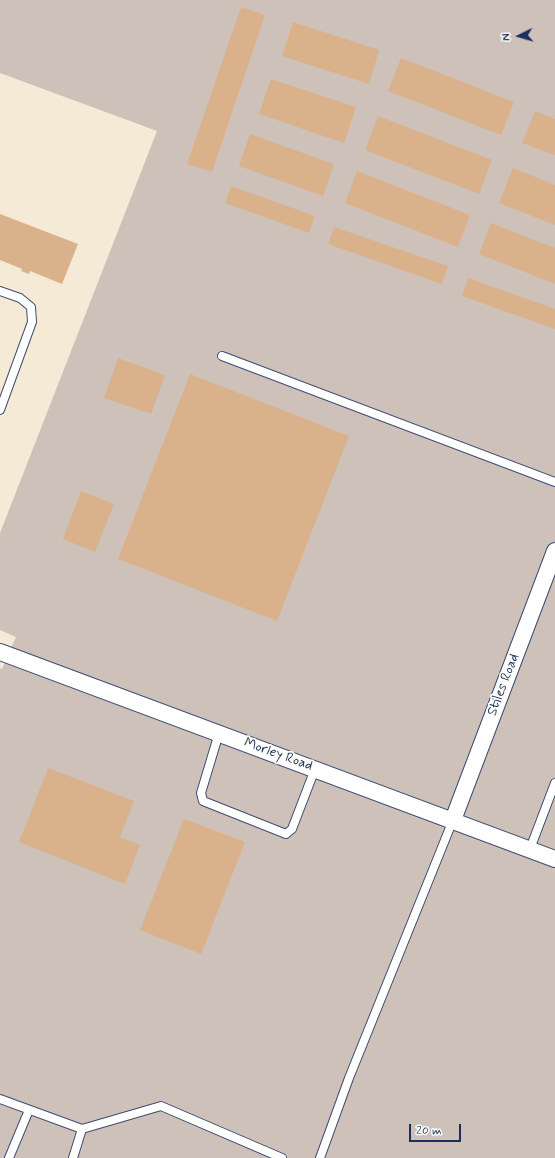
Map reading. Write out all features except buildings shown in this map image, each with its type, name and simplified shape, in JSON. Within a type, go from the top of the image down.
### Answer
[{"type":"street","name":"Stiles Road","points":[[453,820],[555,551]]},
{"type":"street","name":"Morley Road","points":[[0,652],[555,859]]},
{"type":"lane","points":[[0,291],[20,298],[31,307],[32,322],[0,410]]},
{"type":"lane","points":[[222,356],[555,482]]},
{"type":"lane","points":[[219,734],[201,794],[203,801],[286,834],[292,828],[315,769]]},
{"type":"lane","points":[[530,849],[555,783]]},
{"type":"lane","points":[[320,1158],[352,1071],[453,820]]},
{"type":"lane","points":[[0,1099],[82,1129],[161,1106],[282,1158]]},
{"type":"lane","points":[[9,1158],[29,1110]]},
{"type":"lane","points":[[73,1158],[82,1129]]},
{"type":"shaded area","points":[[0,0],[555,0],[555,1158],[0,1158],[0,668],[2,669],[16,637],[0,630],[0,533],[157,131],[0,73]]}]
